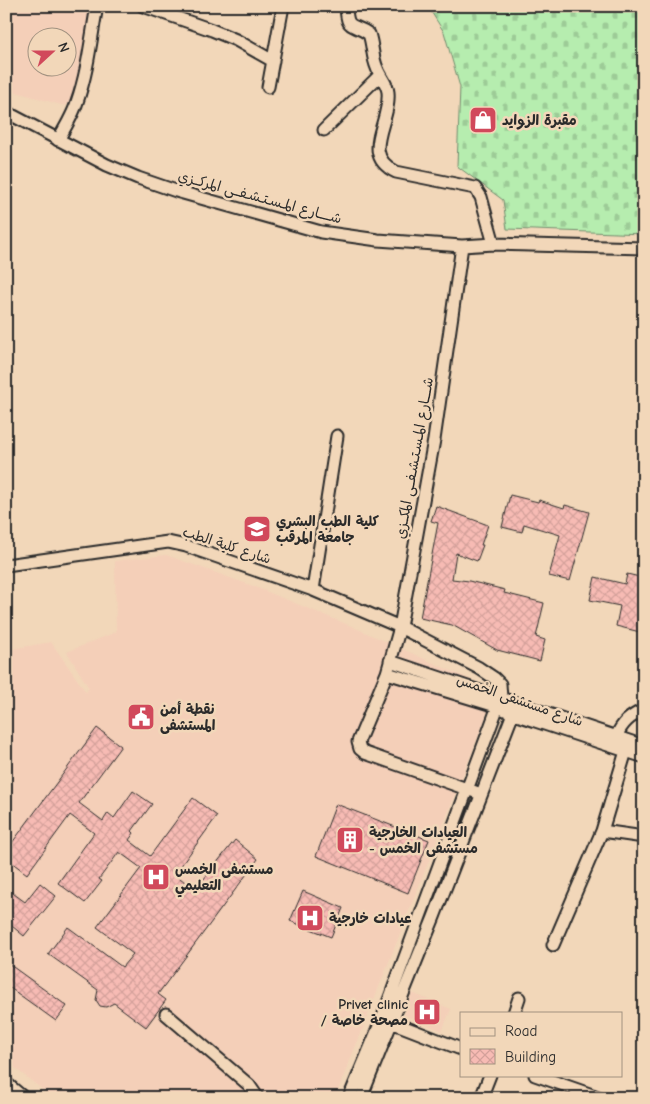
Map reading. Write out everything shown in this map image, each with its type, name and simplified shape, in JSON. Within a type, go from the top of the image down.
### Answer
[{"type":"street","points":[[58,140],[76,105],[86,72],[96,6]]},
{"type":"street","points":[[143,6],[236,40],[273,61]]},
{"type":"street","points":[[268,87],[283,6]]},
{"type":"street","points":[[346,6],[348,22],[351,26],[369,34],[372,41],[374,62],[387,84],[388,106],[378,141],[377,152],[380,160],[388,168],[396,172],[475,188],[481,197],[494,244]]},
{"type":"street","points":[[324,130],[380,75]]},
{"type":"street","name":"شــــارع المـسـتـشـفــى المركــزي","points":[[6,112],[107,165],[138,178],[176,191],[321,232],[378,240],[462,246],[494,244],[644,248]]},
{"type":"street","name":"شــــارع المـسـتـشـفــى المكــزي","points":[[462,246],[434,440],[400,627],[387,673],[358,739],[360,749],[365,753],[466,789]]},
{"type":"street","points":[[313,590],[337,436]]},
{"type":"street","name":"شارع كلية الطب","points":[[6,565],[168,542],[186,546],[313,590],[400,627],[479,668],[494,678],[500,684],[498,702]]},
{"type":"street","name":"شارع مستشفى الخمس","points":[[390,660],[498,702],[644,746]]},
{"type":"street","name":"شارع مستشفى الخمس","points":[[387,673],[498,702]]},
{"type":"street","points":[[361,1098],[466,789],[498,702]]},
{"type":"street","points":[[349,1098],[432,924],[516,708]]},
{"type":"street","name":"شارع مستشفى الخمس","points":[[516,708],[644,757]]},
{"type":"street","points":[[616,737],[621,726],[629,718],[644,710]]},
{"type":"street","points":[[553,945],[602,831],[626,751]]},
{"type":"street","points":[[466,789],[481,794]]},
{"type":"street","points":[[602,831],[644,837]]},
{"type":"street","points":[[514,1012],[519,998]]},
{"type":"street","points":[[166,1014],[250,1085],[258,1098]]},
{"type":"street","points":[[387,1021],[460,1049]]},
{"type":"street","points":[[482,1098],[490,1076]]},
{"type":"street","points":[[538,1076],[600,1098]]},
{"type":"street","points":[[6,1083],[24,1098]]},
{"type":"shaded area","points":[[6,6],[90,6],[82,89],[65,106],[6,89]]},
{"type":"shaded area","points":[[166,555],[253,586],[351,626],[496,691],[335,1098],[53,1098],[6,1061],[6,650],[51,642],[86,692],[89,688],[67,652],[116,632],[115,561]]},
{"type":"shaded area","name":"Privet clinic / مصحة خاصة","points":[[412,993],[451,1009],[442,1031],[404,1015]]},
{"type":"green space","points":[[429,6],[629,6],[644,9],[644,234],[507,229],[503,200],[457,166],[460,87],[444,32]]},
{"type":"building","points":[[510,495],[538,502],[539,500],[564,508],[565,505],[589,512],[570,581],[549,576],[560,535],[524,524],[522,532],[502,527]]},
{"type":"building","points":[[436,506],[488,525],[477,561],[456,553],[452,579],[505,590],[504,593],[544,603],[536,637],[545,640],[540,661],[497,650],[452,625],[420,618],[438,523],[431,521]]},
{"type":"building","points":[[627,574],[644,578],[644,633],[616,626],[620,606],[590,600],[595,577],[625,584]]},
{"type":"building","name":"مستشفى الخمس التعليمي","points":[[97,728],[121,746],[79,803],[103,821],[108,813],[114,818],[133,791],[152,804],[132,831],[134,833],[129,840],[150,856],[193,798],[217,816],[175,874],[195,890],[235,840],[258,859],[158,994],[166,1000],[146,1027],[114,1003],[106,1007],[100,1006],[96,1000],[98,990],[48,954],[68,927],[122,967],[133,954],[97,927],[141,868],[119,852],[99,879],[102,881],[85,903],[58,883],[94,833],[70,815],[27,874],[6,858],[6,851]]},
{"type":"building","points":[[336,804],[429,840],[408,893],[316,856]]},
{"type":"building","points":[[40,883],[56,896],[24,936],[6,921],[6,888],[25,902]]},
{"type":"building","points":[[303,891],[343,908],[331,937],[290,921]]},
{"type":"building","points":[[6,962],[67,1006],[56,1021],[6,985]]},
{"type":"place","name":"مقبرة الزوايد","points":[[483,120]]},
{"type":"place","name":"كلية الطب البشري جامعة المرقب","points":[[257,529]]},
{"type":"place","name":"نقطة أمن المستشفى","points":[[141,717]]},
{"type":"place","name":"العيادات الخارجية - مستشفى الخمس","points":[[350,840]]},
{"type":"place","name":"مستشفى الخمس التعليمي","points":[[156,877]]},
{"type":"place","name":"عيادات خارجية","points":[[310,918]]},
{"type":"place","name":"Privet clinic / مصحة خاصة","points":[[427,1012]]}]
